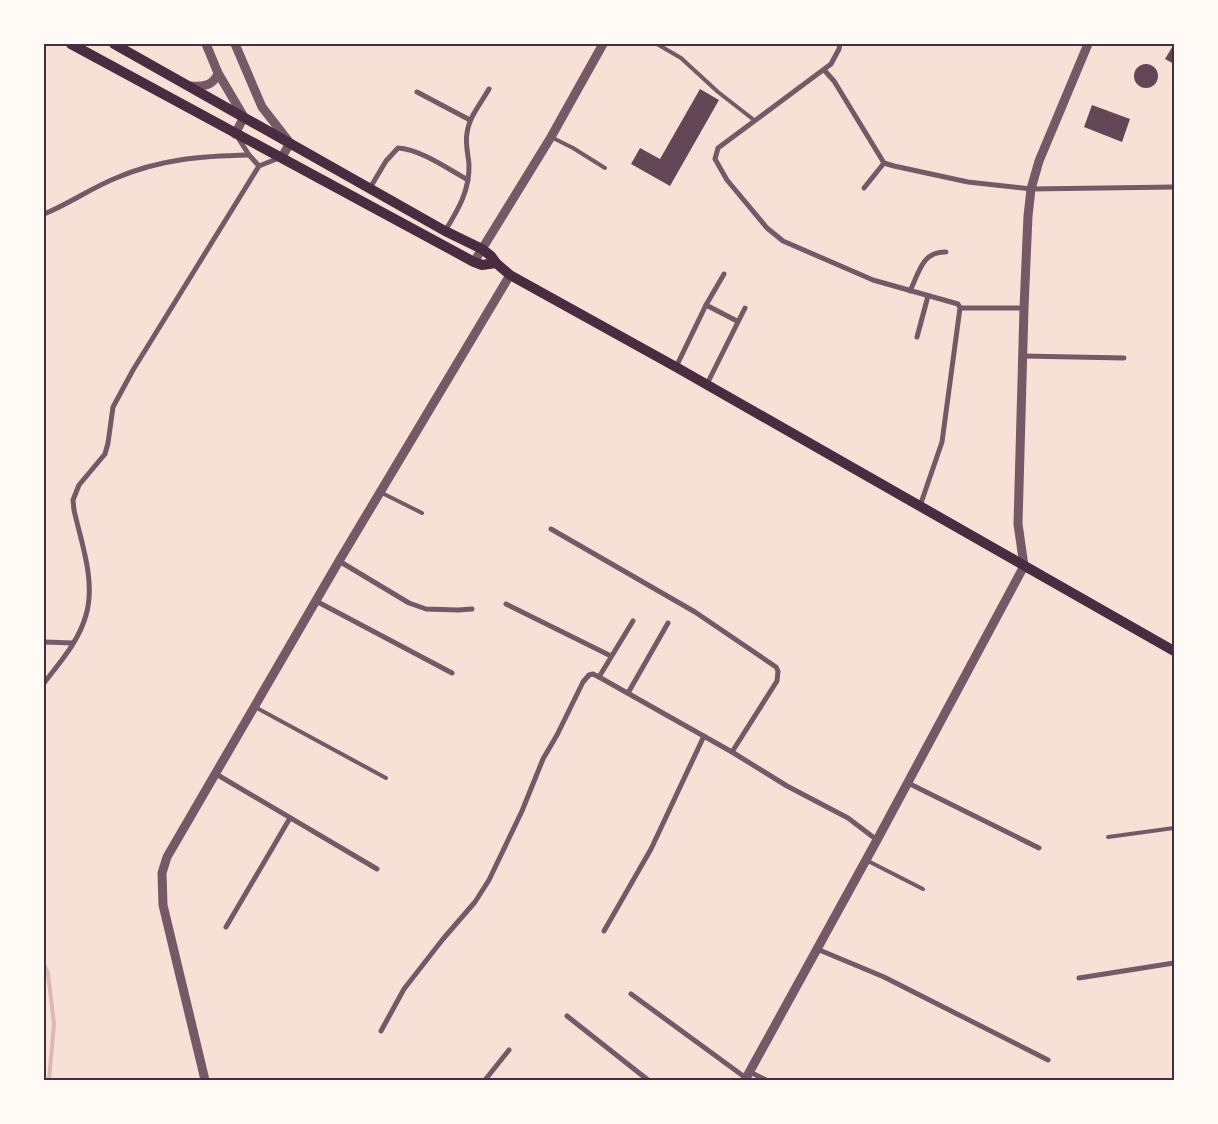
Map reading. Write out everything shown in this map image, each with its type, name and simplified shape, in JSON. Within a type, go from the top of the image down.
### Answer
[{"type":"main road","points":[[71,44],[474,262],[482,265],[496,264]]},
{"type":"main road","points":[[114,44],[445,231],[482,249],[510,275],[707,384],[1174,651]]},
{"type":"street","points":[[206,44],[218,73],[244,117],[235,134],[258,166]]},
{"type":"street","points":[[44,683],[73,643],[87,614],[88,574],[73,500],[79,485],[105,454],[113,407],[132,370],[258,166],[282,157],[290,143],[262,107],[235,44]]},
{"type":"street","points":[[474,262],[551,137],[602,44]]},
{"type":"street","points":[[840,44],[836,56],[824,70],[718,148],[715,158],[727,180],[767,228],[783,241],[873,280],[958,304],[960,308],[942,442],[920,506]]},
{"type":"street","points":[[747,1077],[1024,566],[1018,524],[1024,308],[1031,189],[1042,152],[1088,44]]},
{"type":"street","points":[[824,70],[834,81],[884,163],[968,182],[1031,189],[1174,187]]},
{"type":"street","points":[[189,86],[201,87],[210,84],[216,79],[218,73]]},
{"type":"street","points":[[445,231],[461,205],[467,189],[469,166],[466,134],[470,120],[489,89]]},
{"type":"street","points":[[417,92],[470,120]]},
{"type":"street","points":[[370,188],[386,161],[398,148],[408,148],[468,180]]},
{"type":"street","points":[[44,214],[114,179],[141,168],[183,158],[249,155]]},
{"type":"street","points":[[864,188],[884,163]]},
{"type":"street","points":[[910,291],[926,258],[933,253],[946,252]]},
{"type":"street","points":[[676,367],[706,304],[724,274]]},
{"type":"street","points":[[205,1080],[163,905],[162,872],[167,857],[339,561],[510,275]]},
{"type":"street","points":[[917,337],[928,296]]},
{"type":"street","points":[[706,304],[737,321]]},
{"type":"street","points":[[707,384],[745,308]]},
{"type":"street","points":[[960,308],[1024,308]]},
{"type":"street","points":[[1023,356],[1124,358]]},
{"type":"street","points":[[551,529],[695,612],[776,667],[778,671],[777,681],[732,752]]},
{"type":"street","points":[[339,561],[409,603],[426,609],[472,609]]},
{"type":"street","points":[[316,602],[452,673]]},
{"type":"street","points":[[506,604],[612,656]]},
{"type":"street","points":[[599,677],[633,621]]},
{"type":"street","points":[[628,694],[668,623]]},
{"type":"street","points":[[44,642],[73,643]]},
{"type":"street","points":[[381,1031],[404,990],[443,939],[475,902],[489,880],[522,811],[543,759],[583,682],[589,675],[593,674],[599,677],[732,752],[787,786],[848,818],[877,840]]},
{"type":"street","points":[[604,931],[655,841],[704,736]]},
{"type":"street","points":[[216,774],[377,869]]},
{"type":"street","points":[[908,782],[1039,848]]},
{"type":"street","points":[[226,927],[290,818]]},
{"type":"street","points":[[817,949],[884,977],[1048,1060]]},
{"type":"street","points":[[1079,978],[1174,963]]},
{"type":"street","points":[[631,994],[747,1077],[766,1080]]},
{"type":"street","points":[[567,1016],[648,1080]]},
{"type":"street","points":[[485,1080],[509,1050]]},
{"type":"lane","points":[[657,44],[681,58],[718,92],[754,120]]},
{"type":"lane","points":[[551,137],[573,148],[604,168]]},
{"type":"lane","points":[[380,492],[422,513]]},
{"type":"lane","points":[[254,707],[386,778]]},
{"type":"lane","points":[[1108,837],[1174,828]]},
{"type":"lane","points":[[866,860],[923,889]]},
{"type":"building","points":[[1174,44],[1174,64],[1165,59]]},
{"type":"building","points":[[1141,64],[1151,64],[1158,71],[1158,81],[1151,88],[1141,88],[1134,81],[1134,71]]},
{"type":"building","points":[[700,89],[719,100],[670,186],[631,164],[640,148],[660,159]]},
{"type":"building","points":[[1092,105],[1130,119],[1122,142],[1084,127]]},
{"type":"waterway","points":[[44,965],[48,973],[54,1024],[49,1080]]}]
